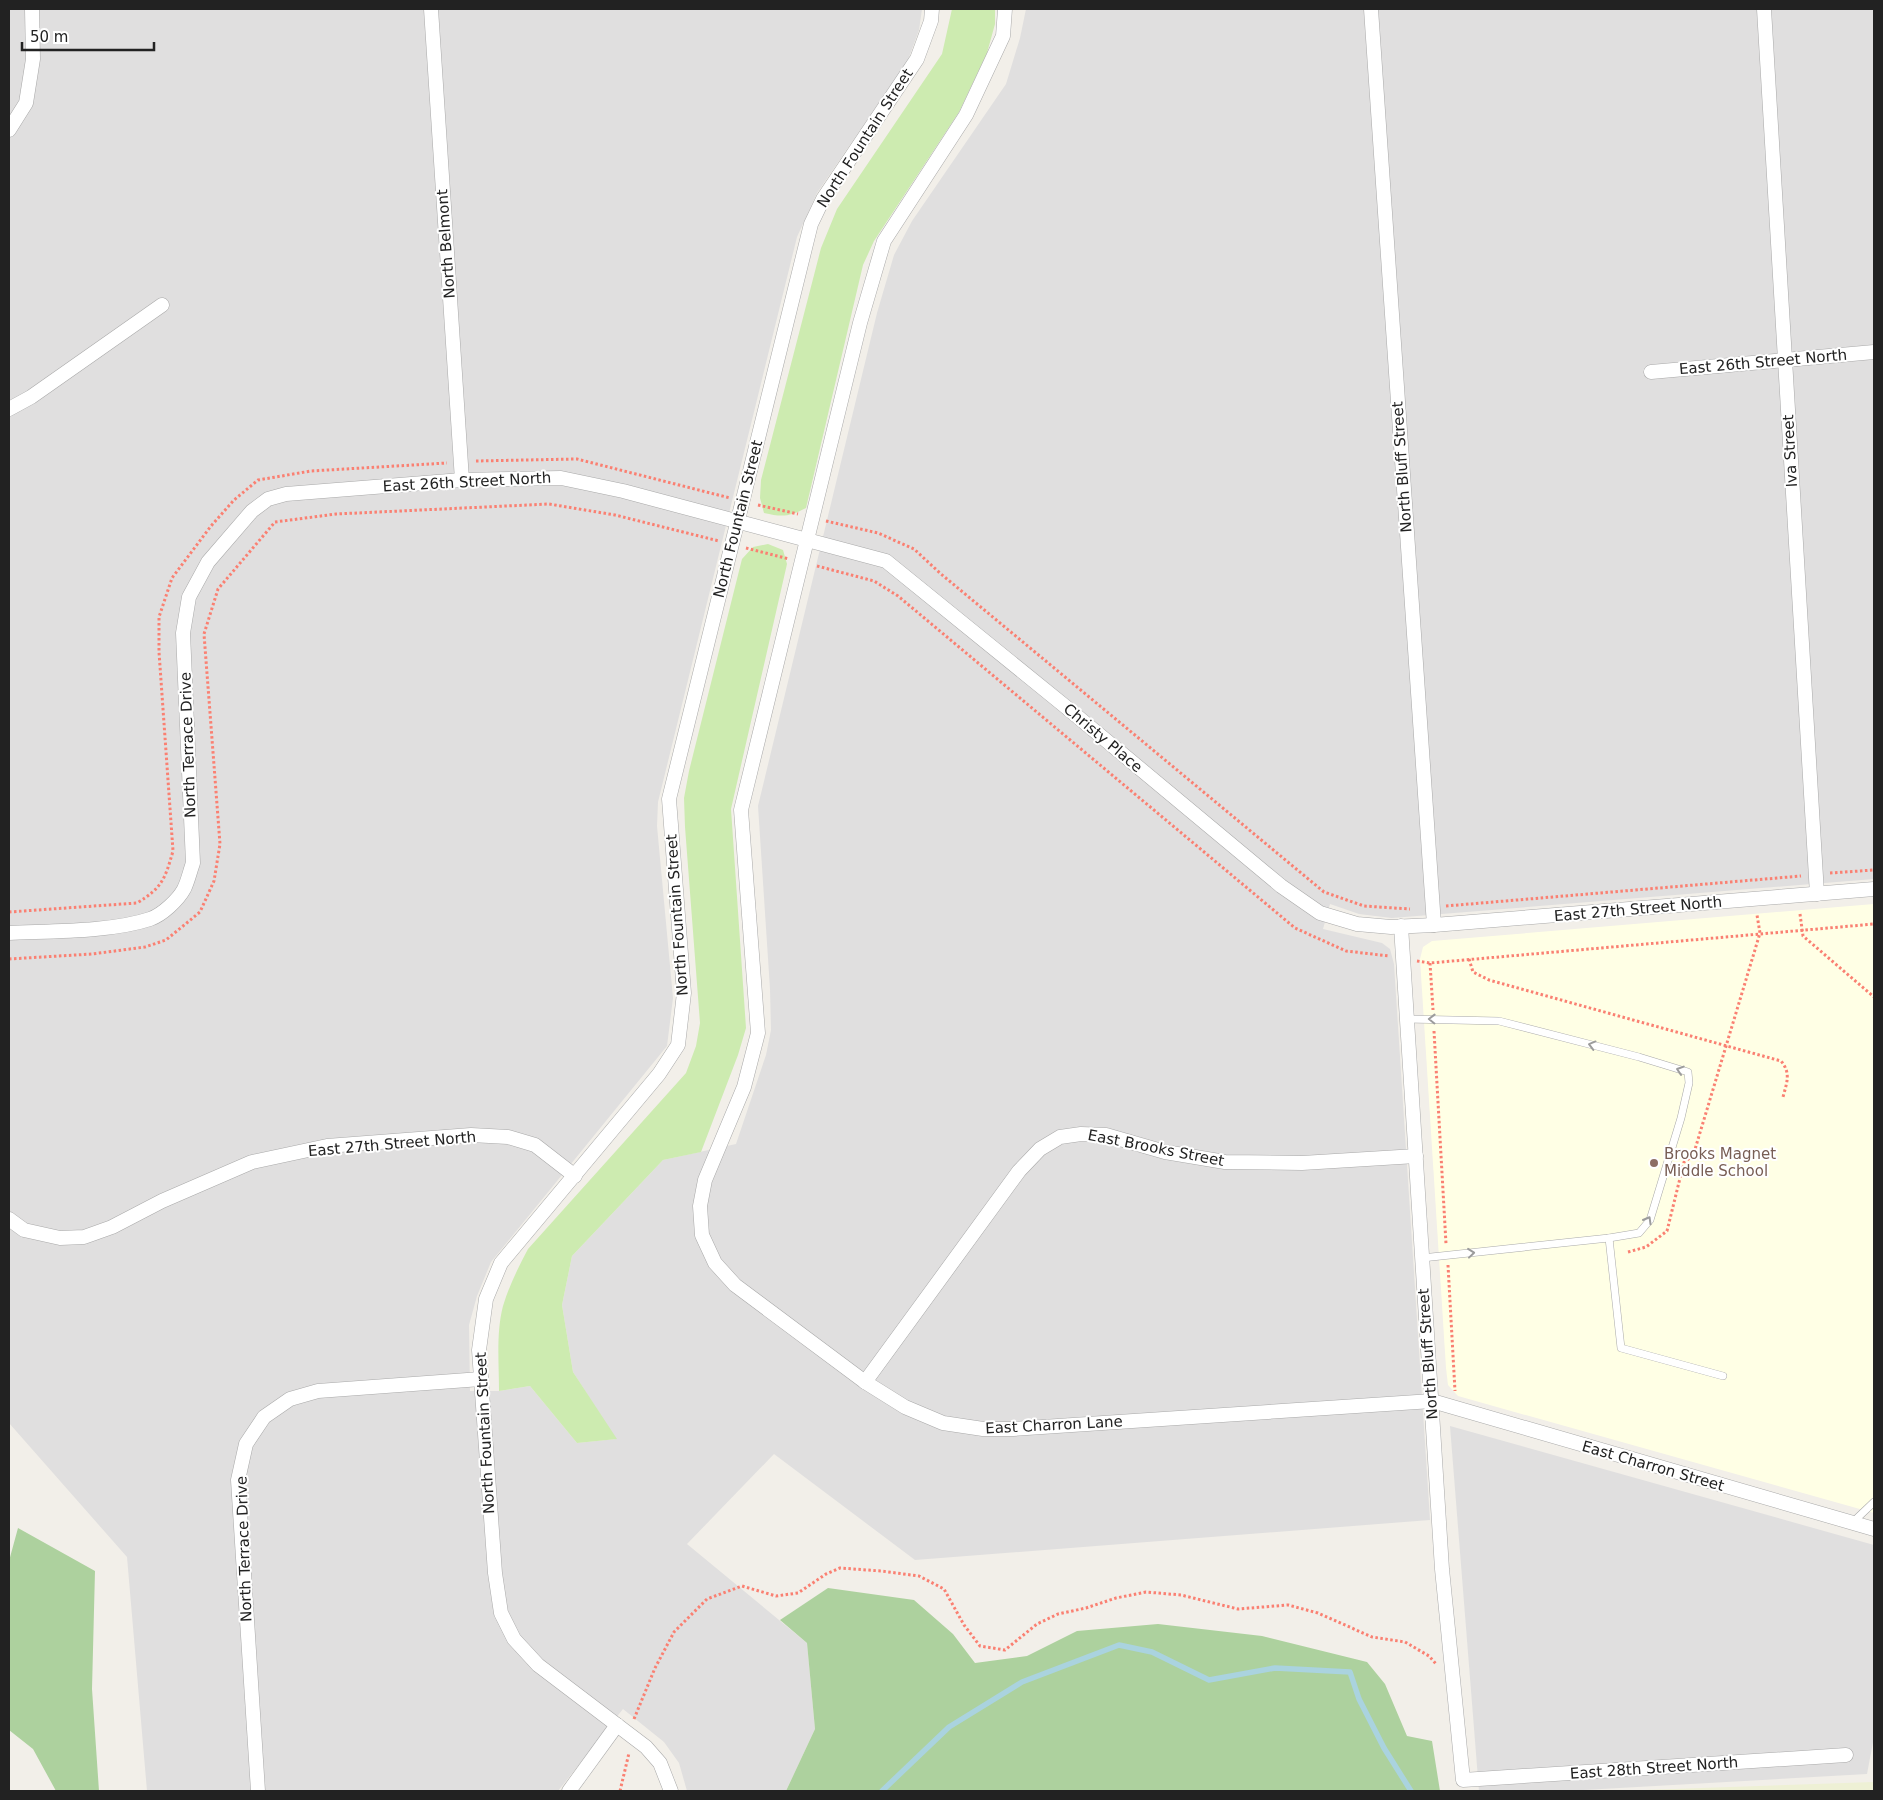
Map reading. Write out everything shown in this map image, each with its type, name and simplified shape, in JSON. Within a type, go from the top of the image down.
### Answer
[{"type":"street","points":[[9,130],[26,103],[33,58],[32,9]]},
{"type":"street","name":"North Belmont","points":[[431,9],[462,480]]},
{"type":"street","name":"North Fountain Street","points":[[671,1791],[660,1764],[646,1747],[538,1665],[514,1639],[501,1613],[495,1573],[479,1350],[486,1299],[501,1263],[660,1074],[678,1045],[684,993],[669,799],[742,501],[811,224],[823,199],[917,60],[931,21],[932,9]]},
{"type":"street","points":[[801,562],[860,323],[884,241],[966,116],[1003,36],[1005,9]]},
{"type":"street","name":"North Bluff Street","points":[[1371,9],[1434,925]]},
{"type":"street","name":"Iva Street","points":[[1764,9],[1817,894]]},
{"type":"street","points":[[9,409],[30,397],[162,305]]},
{"type":"street","name":"East 26th Street North","points":[[1651,372],[1874,352]]},
{"type":"street","name":"East 26th Street North","points":[[208,562],[252,511],[268,499],[286,494],[462,480],[561,478],[623,491],[806,540]]},
{"type":"street","name":"Christy Place","points":[[806,540],[886,561],[1066,707],[1280,886],[1320,914],[1357,924],[1402,926]]},
{"type":"street","name":"North Terrace Drive","points":[[9,933],[131,924],[152,918],[167,908],[184,889],[193,863],[183,633],[190,597],[208,562]]},
{"type":"street","name":"East Charron Lane","points":[[801,562],[741,810],[758,1033],[744,1087],[705,1180],[700,1206],[702,1235],[715,1263],[735,1285],[865,1382],[905,1406],[943,1423],[983,1430],[1432,1401]]},
{"type":"street","name":"East 27th Street North","points":[[1402,926],[1434,925],[1874,889]]},
{"type":"street","name":"North Bluff Street","points":[[1402,926],[1442,1569],[1463,1780]]},
{"type":"street","name":"East Brooks Street","points":[[865,1382],[1019,1171],[1040,1149],[1060,1137],[1082,1134],[1106,1136],[1165,1152],[1225,1162],[1302,1163],[1416,1156]]},
{"type":"street","name":"East 27th Street North","points":[[9,1220],[24,1230],[60,1238],[84,1236],[112,1227],[162,1201],[252,1162],[326,1146],[462,1135],[508,1137],[535,1145],[575,1176]]},
{"type":"street","name":"North Terrace Drive","points":[[258,1791],[238,1480],[246,1444],[264,1417],[290,1399],[318,1391],[481,1379]]},
{"type":"street","name":"East Charron Street","points":[[1432,1401],[1874,1529]]},
{"type":"street","points":[[569,1791],[617,1725]]},
{"type":"street","name":"East 28th Street North","points":[[1463,1780],[1846,1755]]},
{"type":"lane","points":[[1407,1019],[1499,1021],[1639,1057],[1688,1072],[1689,1083],[1681,1118],[1650,1220],[1639,1233],[1609,1238],[1422,1258]]},
{"type":"lane","points":[[1609,1238],[1621,1348],[1723,1376]]},
{"type":"lane","points":[[1852,1523],[1874,1502]]},
{"type":"path","points":[[9,912],[137,903],[154,893],[166,876],[173,851],[159,652],[159,617],[172,578],[211,526],[234,500],[258,480],[311,472],[461,462],[577,459],[878,533],[914,549],[941,574],[1324,892],[1364,906],[1412,909],[1874,870]]},
{"type":"path","points":[[9,959],[92,954],[145,947],[166,940],[200,912],[214,881],[220,844],[204,634],[218,589],[275,522],[336,514],[549,504],[615,515],[874,581],[898,596],[1295,928],[1346,951],[1430,963],[1874,924]]},
{"type":"path","points":[[1800,914],[1803,936],[1874,997]]},
{"type":"path","points":[[1628,1252],[1646,1247],[1668,1231],[1684,1162],[1692,1156],[1760,933],[1757,916]]},
{"type":"path","points":[[1469,959],[1473,972],[1489,980],[1781,1061],[1786,1068],[1788,1078],[1783,1097]]},
{"type":"path","points":[[1430,963],[1455,1392]]},
{"type":"path","points":[[634,1719],[655,1668],[674,1632],[708,1599],[742,1586],[776,1596],[798,1593],[826,1574],[840,1568],[919,1576],[944,1589],[964,1625],[980,1646],[997,1649],[1005,1650],[1037,1624],[1058,1614],[1146,1592],[1181,1595],[1238,1609],[1288,1605],[1318,1613],[1372,1637],[1406,1642],[1429,1656],[1439,1667]]},
{"type":"path","points":[[620,1791],[629,1750]]},
{"type":"shaded area","points":[[9,9],[922,9],[919,30],[908,60],[817,193],[797,237],[658,802],[657,826],[673,998],[667,1046],[491,1262],[477,1296],[469,1325],[470,1391],[499,1391],[530,1386],[577,1443],[616,1439],[573,1372],[562,1305],[572,1256],[663,1160],[736,1144],[766,1055],[771,1030],[770,989],[758,806],[877,313],[894,255],[912,221],[1006,84],[1020,38],[1026,9],[1874,9],[1874,879],[1392,918],[1359,914],[1330,904],[1323,929],[1382,943],[1390,949],[1394,964],[1430,1520],[915,1560],[774,1454],[687,1544],[807,1643],[815,1729],[786,1791],[687,1791],[679,1763],[664,1742],[623,1709],[558,1791],[147,1791],[127,1557],[9,1423]]},
{"type":"shaded area","name":"Brooks Magnet Middle School","points":[[1874,904],[1874,1513],[1458,1396],[1448,1385],[1446,1368],[1420,959],[1423,947],[1432,941]]},
{"type":"shaded area","points":[[1450,1426],[1874,1545],[1874,1737],[1867,1774],[1566,1791],[1479,1791]]},
{"type":"shaded area","points":[[1874,1782],[1874,1791],[1616,1791]]},
{"type":"green space","points":[[952,9],[995,9],[995,24],[987,53],[959,112],[874,241],[863,265],[806,508],[785,515],[764,513],[760,498],[761,480],[821,248],[837,209],[942,54]]},
{"type":"green space","points":[[768,544],[783,550],[787,564],[731,809],[746,1028],[738,1055],[701,1152],[663,1160],[572,1256],[562,1305],[573,1372],[617,1439],[577,1443],[530,1386],[499,1391],[498,1348],[503,1306],[517,1270],[528,1249],[686,1073],[696,1046],[700,1023],[684,798],[689,771],[742,559],[753,547]]},
{"type":"green space","points":[[18,1528],[95,1571],[92,1689],[99,1791],[56,1791],[33,1749],[9,1730],[9,1561]]},
{"type":"green space","points":[[828,1588],[914,1600],[953,1634],[975,1663],[1027,1656],[1077,1631],[1158,1624],[1262,1636],[1367,1662],[1385,1684],[1407,1736],[1432,1741],[1440,1791],[786,1791],[815,1729],[807,1643],[780,1620]]},
{"type":"waterway","points":[[882,1791],[949,1727],[1022,1682],[1119,1645],[1152,1652],[1209,1680],[1275,1668],[1350,1672],[1359,1699],[1384,1748],[1411,1791]]},
{"type":"place","name":"Brooks Magnet Middle School","points":[[1654,1163]]}]
